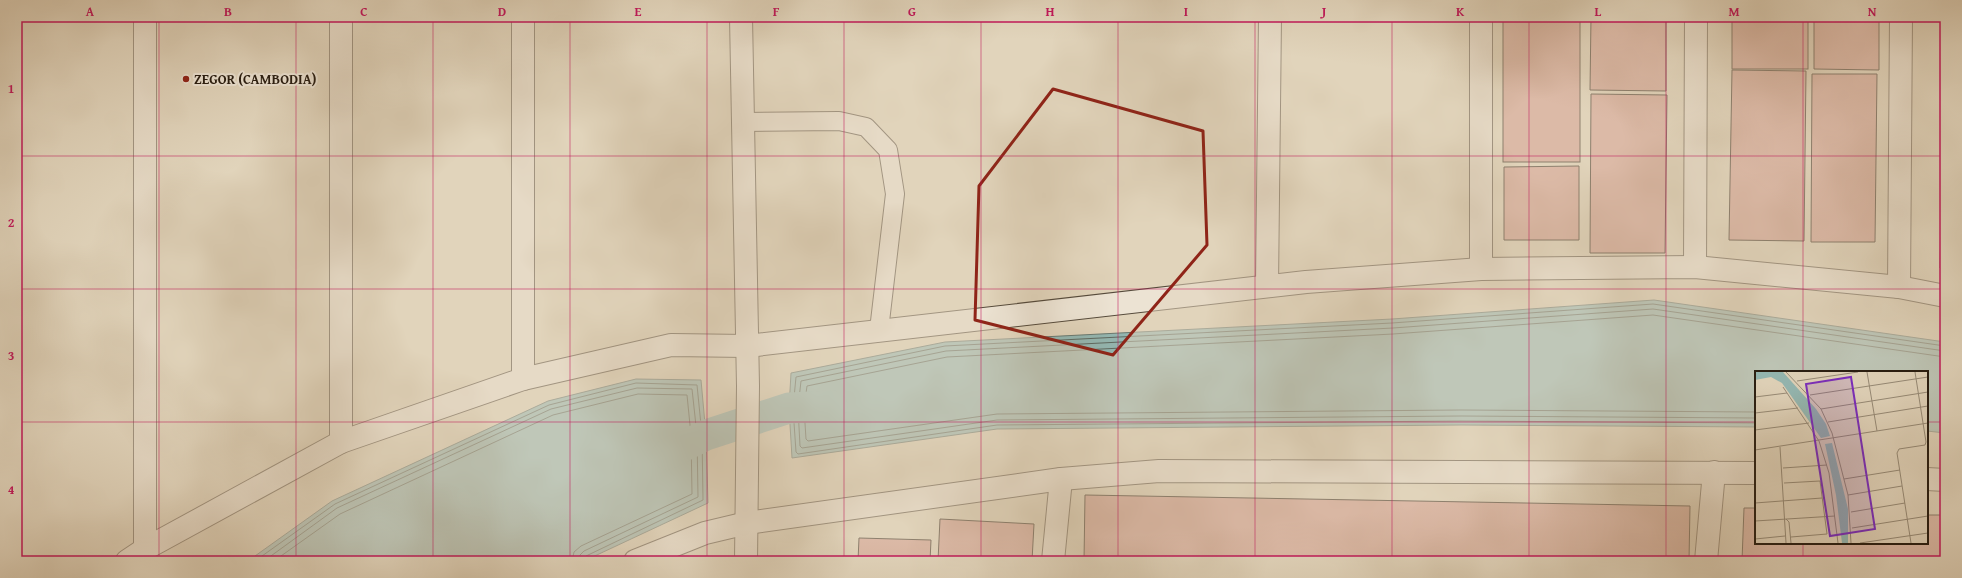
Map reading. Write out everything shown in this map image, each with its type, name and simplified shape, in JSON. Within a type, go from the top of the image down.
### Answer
[{"type":"street","points":[[145,17],[145,549]]},
{"type":"street","points":[[341,17],[341,442]]},
{"type":"street","points":[[523,17],[523,379]]},
{"type":"street","points":[[741,17],[748,386],[746,561]]},
{"type":"street","points":[[1267,286],[1270,17]]},
{"type":"street","points":[[1481,17],[1482,269]]},
{"type":"street","points":[[1695,267],[1696,17]]},
{"type":"street","points":[[1899,287],[1901,17]]},
{"type":"street","points":[[127,561],[145,549],[341,442],[523,379],[671,345],[747,346],[1267,286],[1482,269],[1695,267],[1899,287],[1945,296]]},
{"type":"street","points":[[635,561],[705,533],[747,523],[1061,479],[1159,471],[1755,473]]},
{"type":"street","points":[[1706,561],[1714,472]]},
{"type":"street","points":[[1053,561],[1061,479]]},
{"type":"street","points":[[1928,479],[1945,480]]},
{"type":"lane","points":[[743,122],[839,121],[866,127],[888,150],[895,194],[879,330]]},
{"type":"highlighted area","points":[[1053,89],[1203,131],[1207,245],[1113,355],[975,320],[979,186]]},
{"type":"water","points":[[1654,300],[1945,342],[1945,433],[1928,431],[1928,371],[1755,371],[1755,427],[1461,425],[997,429],[792,458],[789,408],[791,373],[945,342],[1392,319]]},
{"type":"water","points":[[636,379],[701,380],[706,435],[708,503],[584,561],[248,561],[332,501],[548,401]]},
{"type":"building","points":[[1503,17],[1580,17],[1580,162],[1503,162]]},
{"type":"building","points":[[1591,17],[1666,17],[1666,91],[1590,90]]},
{"type":"building","points":[[1732,17],[1808,17],[1808,69],[1732,69]]},
{"type":"building","points":[[1814,17],[1879,17],[1879,70],[1814,69]]},
{"type":"building","points":[[1941,17],[1945,17],[1945,70],[1941,70]]},
{"type":"building","points":[[1732,70],[1806,71],[1804,241],[1729,240]]},
{"type":"building","points":[[1812,74],[1877,74],[1875,242],[1811,242]]},
{"type":"building","points":[[1941,78],[1945,78],[1945,132],[1941,132]]},
{"type":"building","points":[[1591,94],[1667,95],[1665,253],[1590,253]]},
{"type":"building","points":[[1942,151],[1945,151],[1945,268],[1940,268]]},
{"type":"building","points":[[1579,166],[1579,240],[1504,240],[1504,167]]},
{"type":"building","points":[[1085,495],[1690,506],[1689,561],[1084,561]]},
{"type":"building","points":[[1744,508],[1755,508],[1755,544],[1928,544],[1928,515],[1945,515],[1945,561],[1742,561]]},
{"type":"building","points":[[940,519],[1034,524],[1032,561],[938,561]]},
{"type":"building","points":[[859,538],[931,540],[930,561],[858,561]]},
{"type":"waterway","points":[[668,454],[706,435],[789,408],[832,406]]},
{"type":"place","name":"ZEGOR (CAMBODIA)","points":[[186,79]]}]
